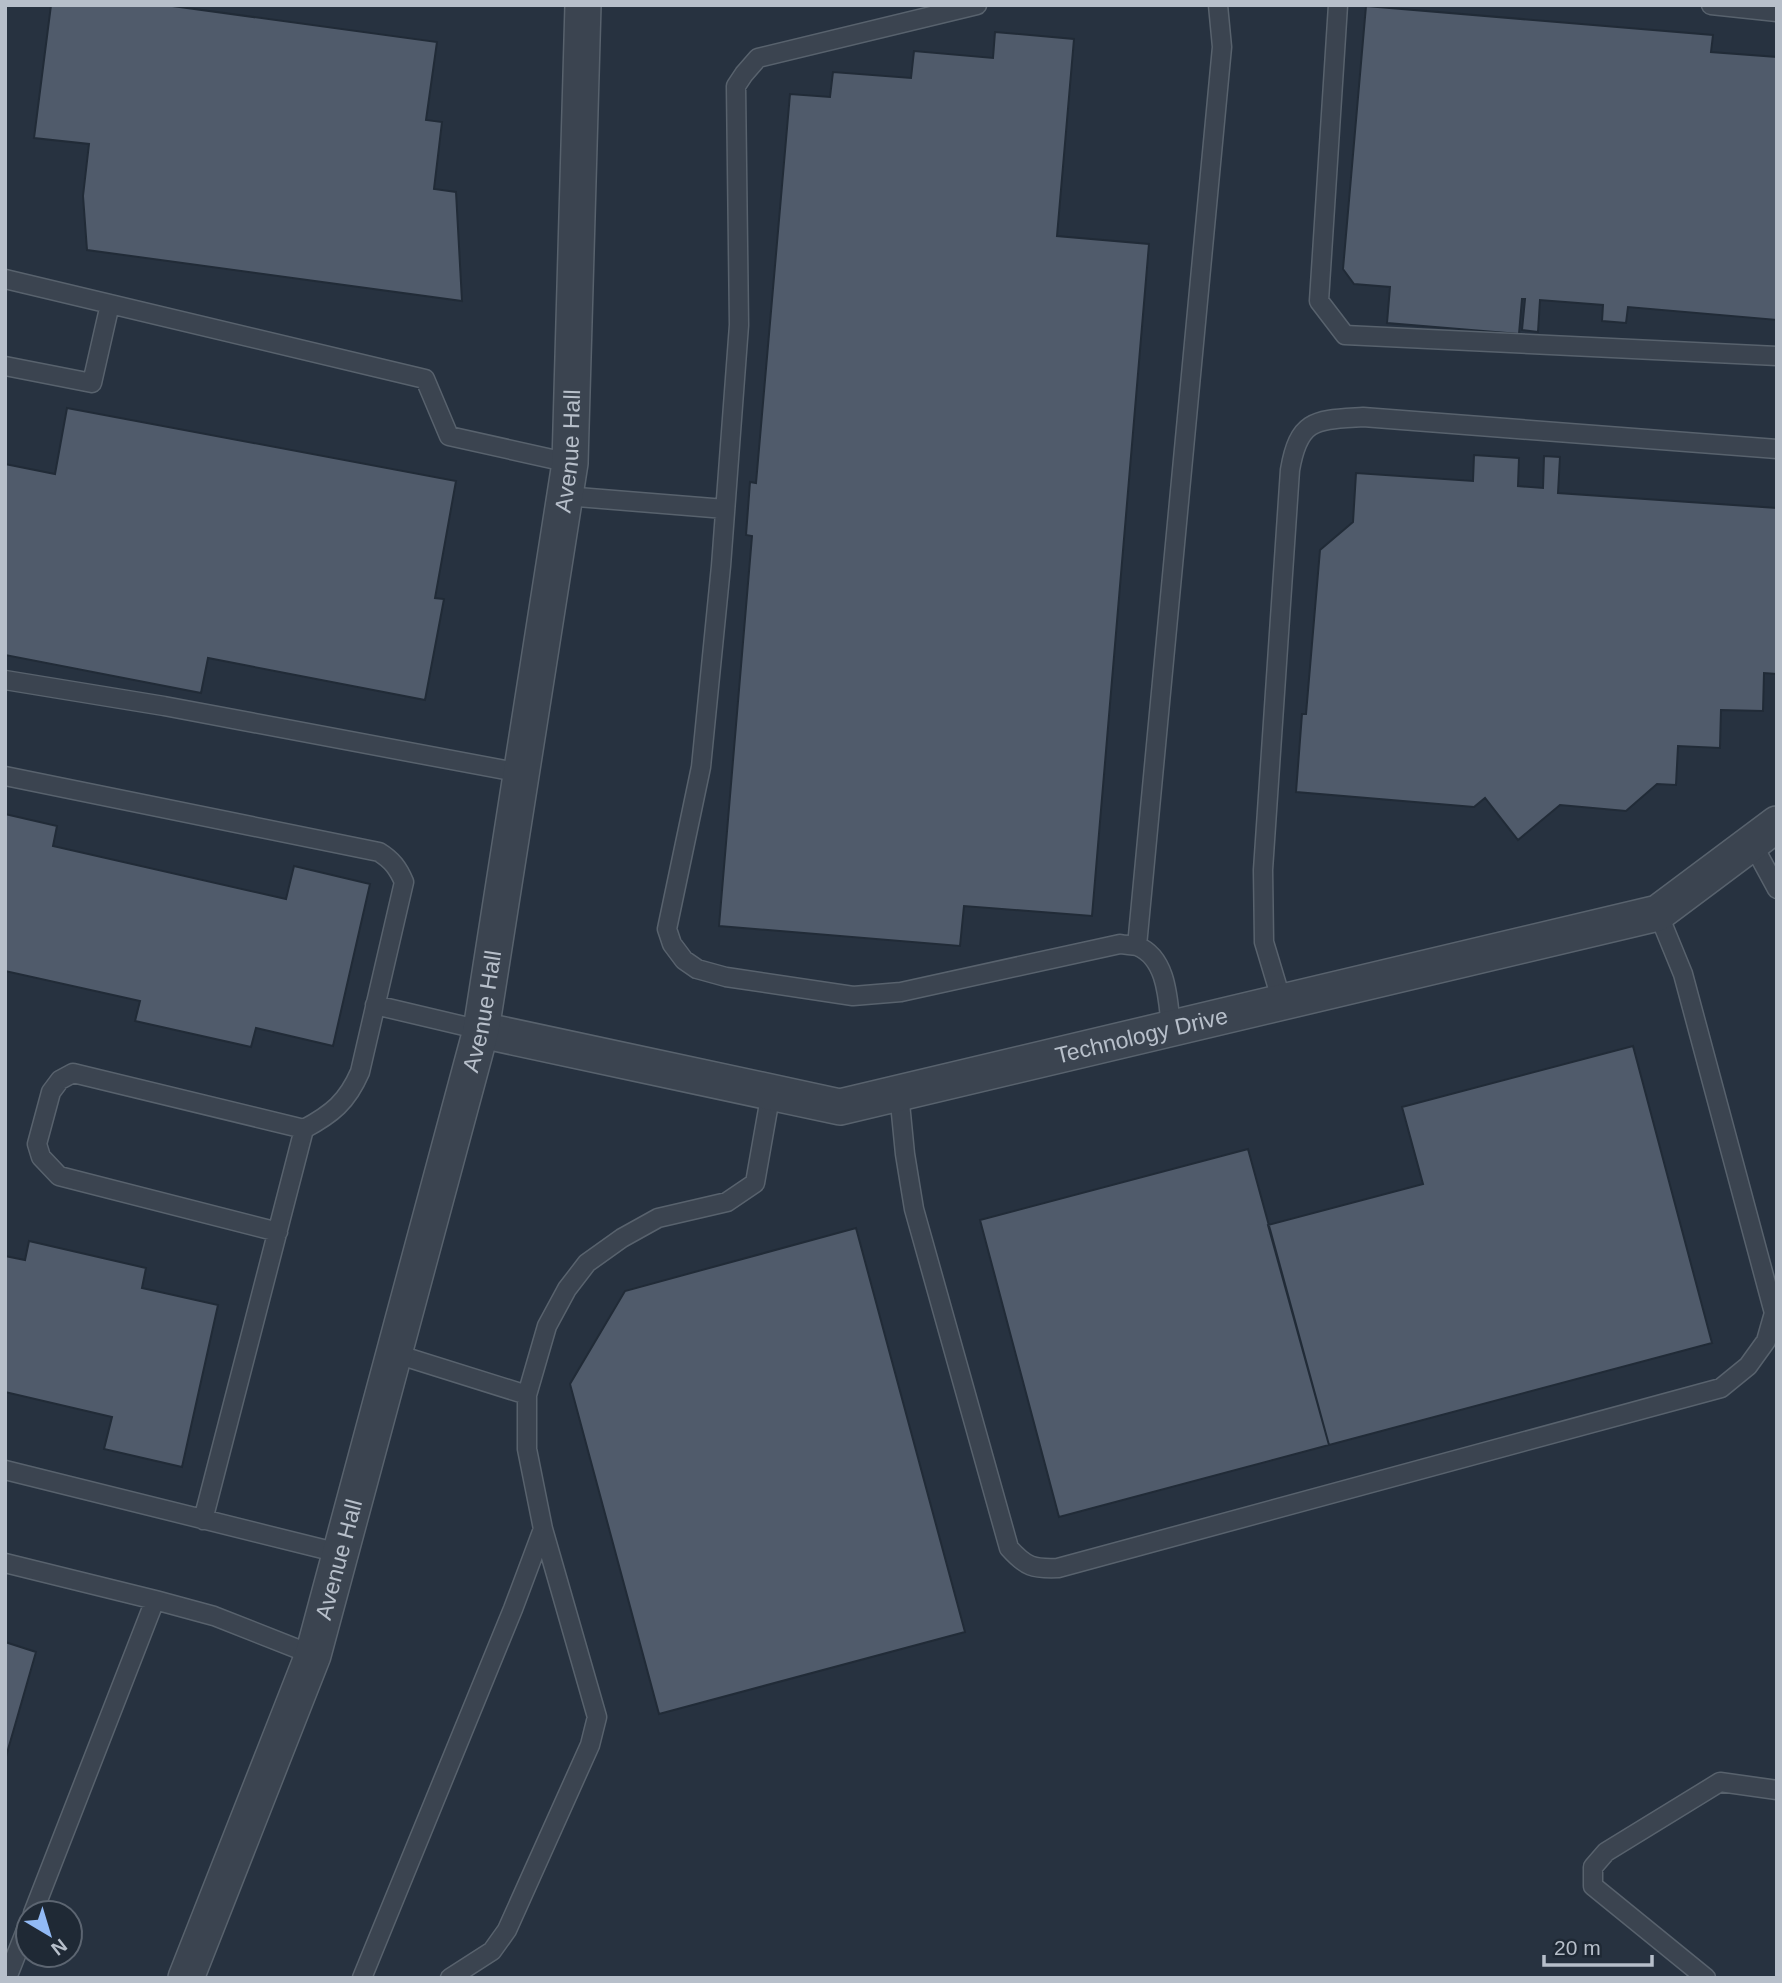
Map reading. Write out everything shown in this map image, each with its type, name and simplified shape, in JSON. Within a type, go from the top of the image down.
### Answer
[{"type":"street","name":"Avenue Hall","points":[[186,1978],[313,1655],[481,1030],[567,479],[583,5]]},
{"type":"street","name":"Technology Drive","points":[[481,1030],[840,1107],[1658,913],[1764,834]]},
{"type":"lane","points":[[977,5],[758,58],[736,86],[739,325],[725,509],[701,767],[667,929],[672,944],[684,960],[697,970],[726,977],[853,996],[901,992],[1120,944],[1137,946],[1150,956],[1164,980],[1171,1028]]},
{"type":"lane","points":[[1137,946],[1222,47],[1218,5]]},
{"type":"lane","points":[[1338,5],[1319,301],[1345,335],[1777,356]]},
{"type":"lane","points":[[1711,5],[1777,12]]},
{"type":"lane","points":[[5,279],[425,379],[449,436],[567,479],[725,509]]},
{"type":"lane","points":[[5,366],[92,383],[110,304]]},
{"type":"lane","points":[[1282,1002],[1264,942],[1263,870],[1290,471],[1294,447],[1303,433],[1317,421],[1363,417],[1777,449]]},
{"type":"lane","points":[[5,680],[164,706],[521,773]]},
{"type":"lane","points":[[5,776],[379,852],[390,859],[404,881],[360,1072],[342,1103],[304,1129],[203,1520]]},
{"type":"lane","points":[[1764,834],[1777,888]]},
{"type":"lane","points":[[899,1093],[914,1209],[1009,1548],[1022,1563],[1038,1569],[1058,1568],[1721,1388],[1748,1366],[1766,1341],[1773,1313],[1683,974],[1658,913]]},
{"type":"lane","points":[[375,1005],[481,1030]]},
{"type":"lane","points":[[278,1232],[59,1176],[41,1157],[37,1144],[51,1092],[60,1080],[73,1073],[304,1129]]},
{"type":"lane","points":[[450,1978],[492,1951],[507,1930],[590,1745],[597,1717],[543,1529],[527,1449],[527,1395],[547,1326],[566,1289],[587,1263],[622,1238],[658,1218],[727,1202],[755,1183],[771,1093]]},
{"type":"lane","points":[[393,1353],[527,1395]]},
{"type":"lane","points":[[5,1471],[339,1553]]},
{"type":"lane","points":[[362,1978],[543,1529]]},
{"type":"lane","points":[[5,1563],[214,1616],[313,1655]]},
{"type":"lane","points":[[38,1899],[155,1600]]},
{"type":"lane","points":[[1706,1978],[1593,1886],[1593,1867],[1605,1852],[1720,1783],[1777,1790]]},
{"type":"building","points":[[51,5],[165,5],[437,42],[426,120],[442,122],[434,189],[456,192],[462,301],[87,250],[83,196],[89,144],[34,138]]},
{"type":"building","points":[[1366,6],[1713,35],[1711,52],[1777,57],[1777,320],[1628,307],[1626,323],[1602,321],[1603,305],[1540,300],[1538,332],[1522,330],[1525,299],[1522,299],[1519,334],[1387,323],[1390,287],[1354,284],[1343,269]]},
{"type":"building","points":[[995,32],[1074,39],[1057,236],[1149,244],[1092,916],[964,906],[960,946],[719,926],[752,536],[746,535],[750,482],[756,483],[790,94],[830,97],[833,72],[911,78],[914,51],[993,58]]},
{"type":"building","points":[[67,408],[456,481],[435,598],[444,599],[425,700],[208,658],[201,693],[5,655],[5,464],[55,474]]},
{"type":"building","points":[[1474,455],[1519,458],[1518,486],[1543,488],[1544,456],[1560,457],[1558,493],[1777,508],[1777,674],[1764,673],[1763,711],[1721,710],[1720,748],[1678,746],[1676,785],[1657,784],[1626,811],[1560,805],[1518,840],[1485,798],[1474,807],[1296,792],[1302,714],[1306,714],[1320,550],[1353,522],[1356,473],[1473,481]]},
{"type":"building","points":[[5,814],[57,826],[53,846],[286,899],[294,866],[370,884],[333,1046],[256,1028],[251,1047],[135,1021],[140,1001],[5,971]]},
{"type":"building","points":[[1633,1046],[1712,1343],[1329,1445],[1268,1225],[1423,1184],[1402,1107]]},
{"type":"building","points":[[1248,1149],[1329,1445],[1059,1517],[980,1220]]},
{"type":"building","points":[[856,1228],[965,1632],[659,1714],[570,1384],[625,1291]]},
{"type":"building","points":[[29,1241],[146,1268],[142,1288],[218,1305],[182,1467],[104,1449],[112,1417],[5,1392],[5,1256],[25,1260]]},
{"type":"building","points":[[5,1642],[36,1652],[5,1760]]}]
